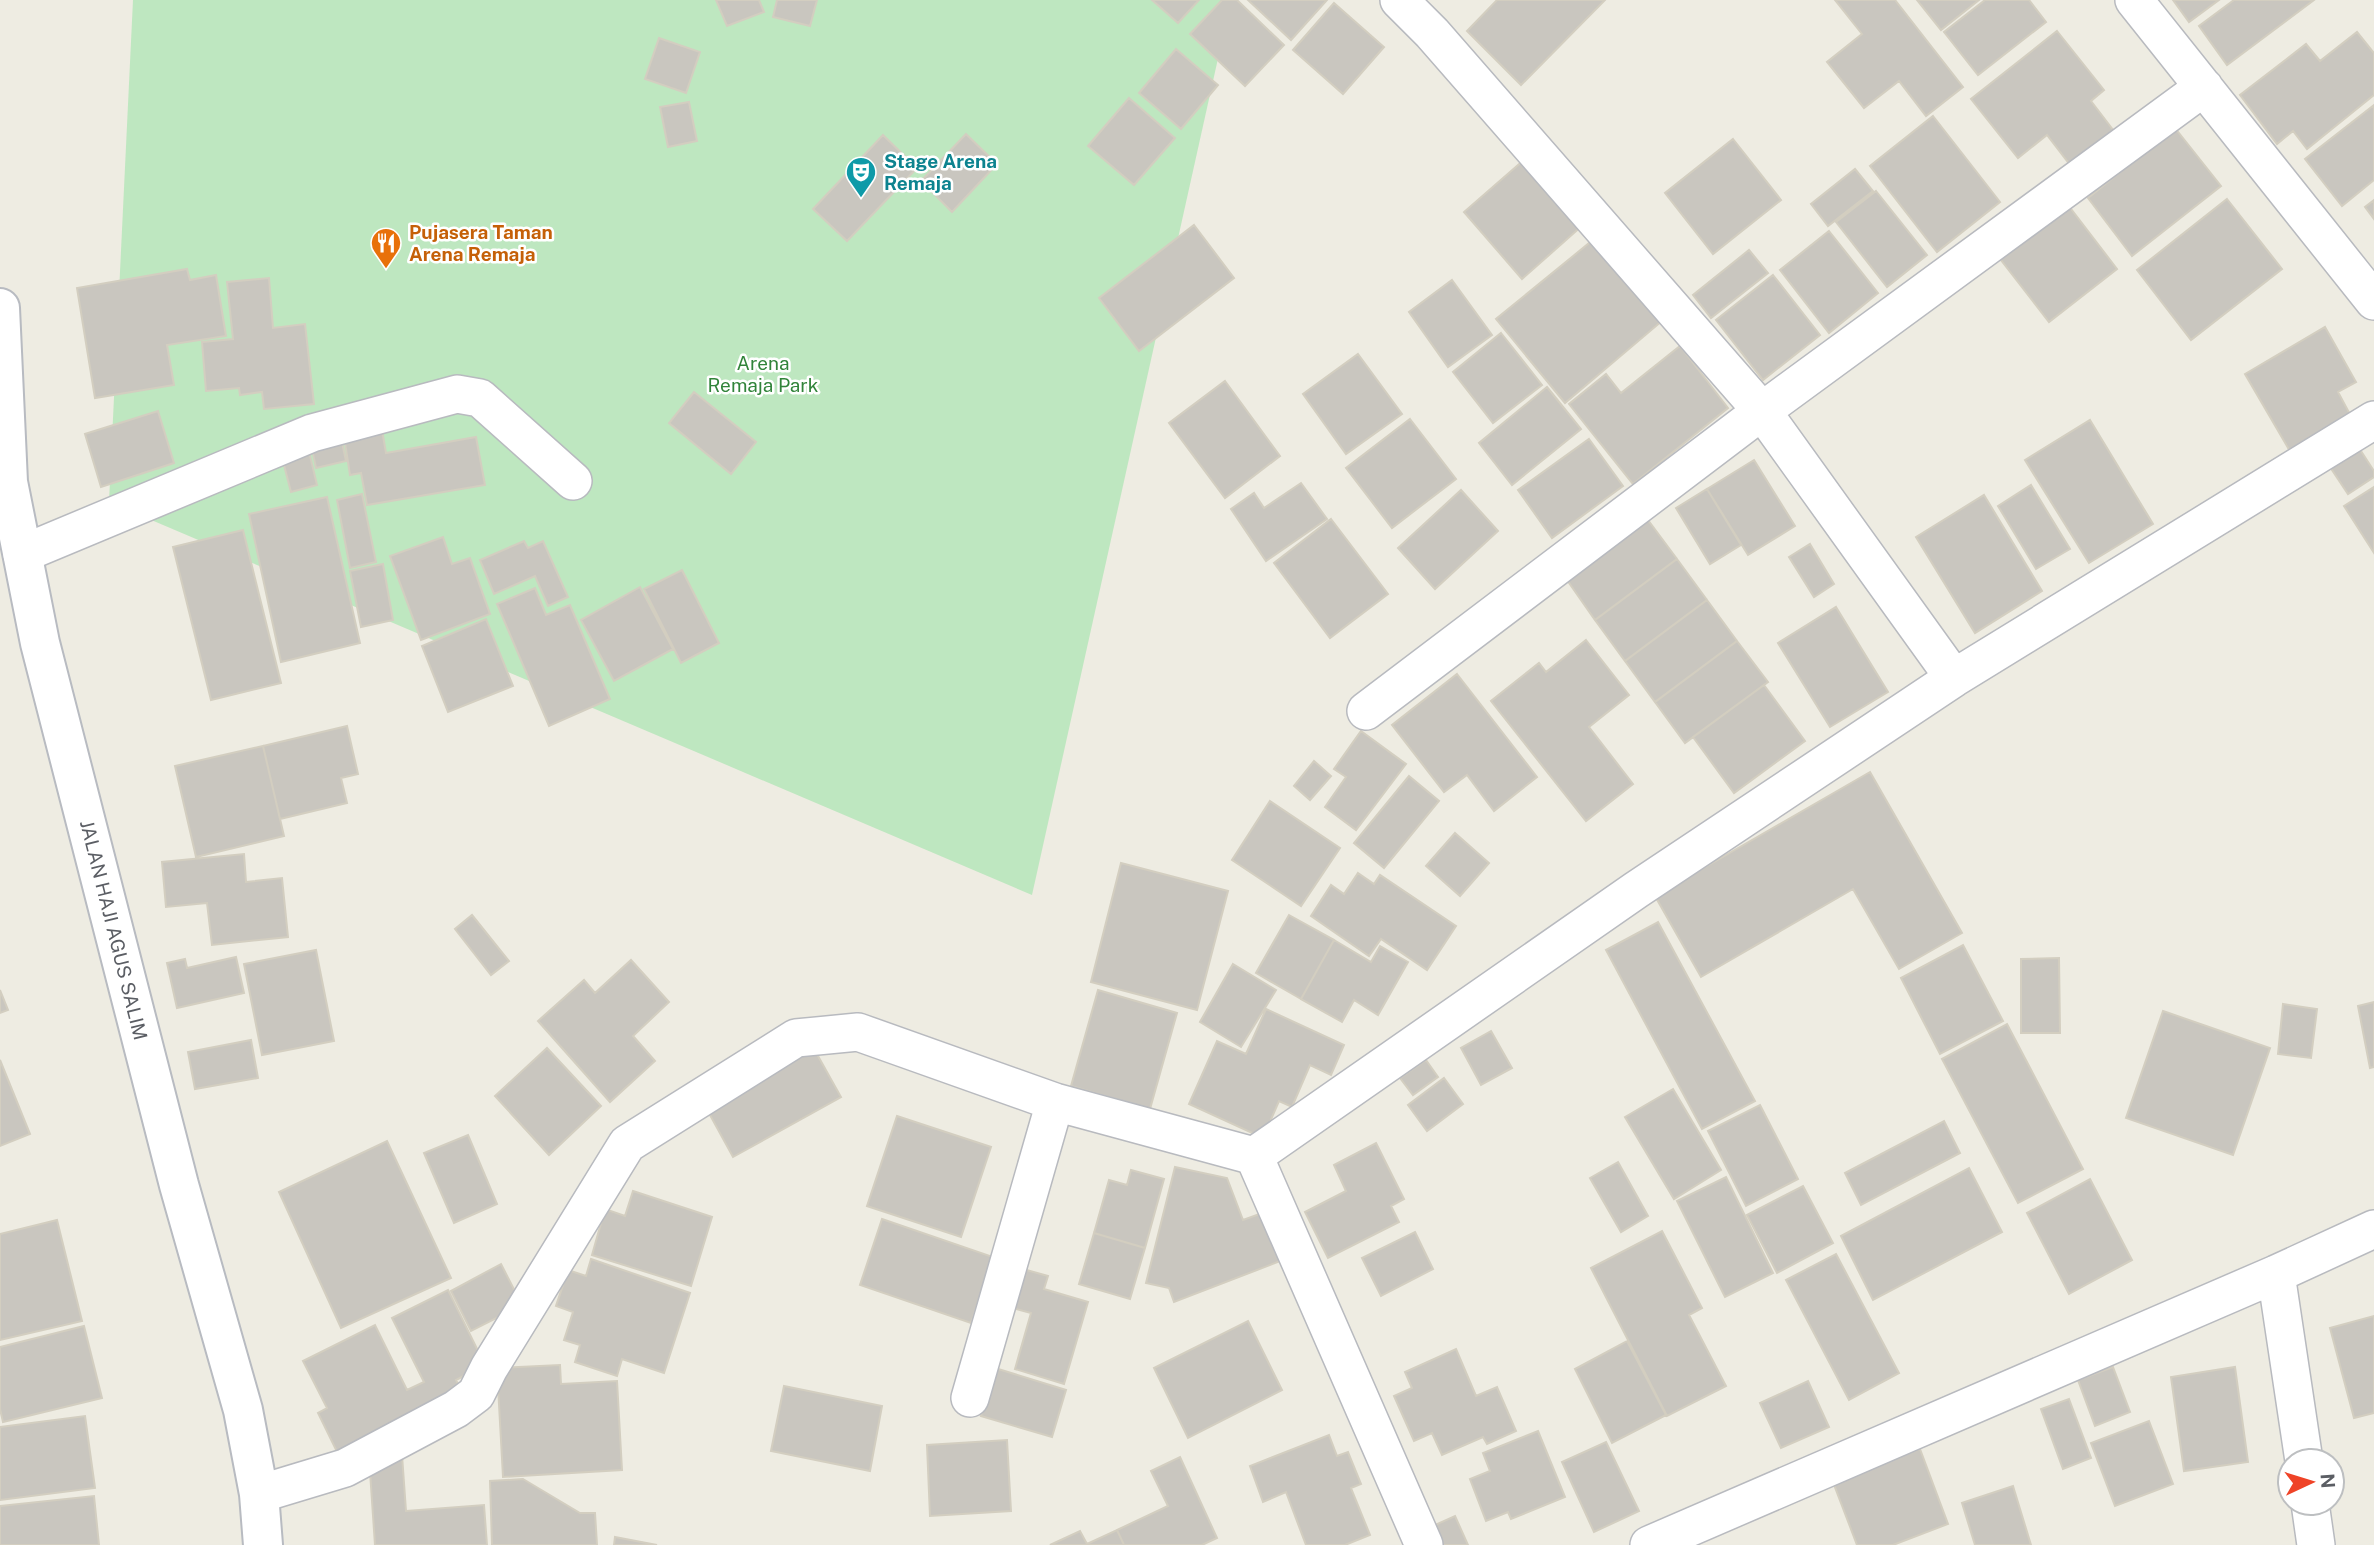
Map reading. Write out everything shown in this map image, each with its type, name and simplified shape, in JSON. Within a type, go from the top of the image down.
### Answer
[{"type":"main road","name":"JALAN HAJI AGUS SALIM","points":[[0,308],[2,415],[8,482],[40,643],[178,1185],[243,1410],[259,1494],[263,1545]]},
{"type":"street","points":[[1399,0],[1432,33],[1762,411],[1954,678]]},
{"type":"street","points":[[2134,0],[2374,301]]},
{"type":"street","points":[[1366,711],[1762,411],[2204,87]]},
{"type":"street","points":[[22,554],[312,433],[457,394],[480,398],[573,481]]},
{"type":"street","points":[[1255,1156],[1636,890],[1954,678],[2374,420]]},
{"type":"street","points":[[259,1494],[345,1468],[456,1409],[476,1394],[489,1368],[628,1144],[796,1038],[858,1031],[1055,1102],[1255,1156]]},
{"type":"street","points":[[970,1398],[1055,1102]]},
{"type":"street","points":[[1255,1156],[1424,1545]]},
{"type":"street","points":[[1649,1545],[2374,1229]]},
{"type":"street","points":[[2276,1274],[2302,1447]]},
{"type":"street","points":[[2312,1517],[2316,1545]]},
{"type":"green space","name":"Arena Remaja Park","points":[[133,0],[1231,0],[1032,895],[109,502]]},
{"type":"building","points":[[716,0],[759,0],[764,12],[727,26]]},
{"type":"building","points":[[777,0],[817,0],[810,26],[773,17]]},
{"type":"building","points":[[1152,0],[1199,0],[1178,23]]},
{"type":"building","points":[[1222,0],[1237,0],[1284,45],[1245,86],[1190,34]]},
{"type":"building","points":[[1248,0],[1327,0],[1291,40]]},
{"type":"building","points":[[1497,0],[1605,0],[1521,85],[1467,31]]},
{"type":"building","points":[[1835,0],[1895,0],[1963,87],[1926,116],[1899,81],[1864,108],[1827,62],[1862,34]]},
{"type":"building","points":[[1917,0],[1979,0],[1941,30]]},
{"type":"building","points":[[1985,0],[2029,0],[2046,22],[1978,75],[1944,32]]},
{"type":"building","points":[[2173,0],[2219,0],[2189,22]]},
{"type":"building","points":[[2234,0],[2314,0],[2227,65],[2199,26]]},
{"type":"building","points":[[1334,3],[1384,47],[1343,94],[1293,50]]},
{"type":"building","points":[[2057,31],[2104,90],[2091,101],[2117,135],[2074,170],[2047,135],[2018,158],[1971,99]]},
{"type":"building","points":[[2357,32],[2374,53],[2374,95],[2307,149],[2293,131],[2277,144],[2240,95],[2306,44],[2320,61]]},
{"type":"building","points":[[659,38],[700,52],[686,93],[645,79]]},
{"type":"building","points":[[1176,49],[1218,85],[1181,129],[1139,93]]},
{"type":"building","points":[[1129,98],[1175,138],[1134,185],[1088,146]]},
{"type":"building","points":[[689,102],[697,141],[668,147],[660,107]]},
{"type":"building","points":[[2374,105],[2374,180],[2342,206],[2305,159]]},
{"type":"building","points":[[1933,116],[2000,202],[1937,252],[1870,166]]},
{"type":"building","points":[[2175,128],[2221,186],[2132,256],[2088,198]]},
{"type":"building","points":[[966,134],[997,164],[952,212],[921,181]]},
{"type":"building","points":[[883,135],[917,168],[847,241],[813,209]]},
{"type":"building","points":[[1733,139],[1781,200],[1713,254],[1665,193]]},
{"type":"building","points":[[1525,159],[1583,225],[1522,279],[1464,212]]},
{"type":"building","points":[[1855,169],[1873,191],[1828,226],[1811,204]]},
{"type":"building","points":[[1876,191],[1927,255],[1887,287],[1836,222]]},
{"type":"building","points":[[2227,199],[2282,269],[2191,340],[2137,270]]},
{"type":"building","points":[[2374,200],[2374,219],[2365,207]]},
{"type":"building","points":[[2065,201],[2117,269],[2049,322],[1997,255]]},
{"type":"building","points":[[1194,225],[1234,278],[1139,351],[1099,298]]},
{"type":"building","points":[[1829,231],[1878,293],[1829,333],[1780,270]]},
{"type":"building","points":[[1594,239],[1662,321],[1565,403],[1496,319]]},
{"type":"building","points":[[1749,250],[1768,273],[1711,318],[1693,295]]},
{"type":"building","points":[[187,269],[190,280],[216,275],[226,336],[167,345],[174,385],[95,398],[77,288]]},
{"type":"building","points":[[1773,275],[1820,335],[1763,380],[1716,320]]},
{"type":"building","points":[[269,278],[273,328],[305,324],[314,404],[264,409],[262,392],[240,395],[239,388],[206,391],[202,342],[233,339],[227,282]]},
{"type":"building","points":[[1452,280],[1492,335],[1448,367],[1409,312]]},
{"type":"building","points":[[2325,327],[2356,382],[2338,392],[2352,418],[2291,453],[2245,374]]},
{"type":"building","points":[[1501,333],[1542,385],[1493,423],[1453,372]]},
{"type":"building","points":[[1680,346],[1728,408],[1633,484],[1569,404],[1606,374],[1621,393]]},
{"type":"building","points":[[1358,354],[1402,414],[1346,454],[1303,394]]},
{"type":"building","points":[[1225,381],[1280,456],[1225,498],[1169,423]]},
{"type":"building","points":[[1547,387],[1581,429],[1512,485],[1479,443]]},
{"type":"building","points":[[694,392],[756,442],[731,474],[669,423]]},
{"type":"building","points":[[158,411],[174,463],[101,487],[85,434]]},
{"type":"building","points":[[1410,419],[1456,479],[1392,528],[1346,468]]},
{"type":"building","points":[[2090,420],[2153,524],[2089,563],[2025,460]]},
{"type":"building","points":[[381,424],[386,453],[476,437],[485,485],[367,505],[361,473],[350,475],[343,430]]},
{"type":"building","points":[[340,433],[346,461],[316,468],[310,440]]},
{"type":"building","points":[[1589,439],[1623,486],[1552,538],[1518,490]]},
{"type":"building","points":[[307,443],[317,485],[291,492],[280,450]]},
{"type":"building","points":[[2359,448],[2374,471],[2374,477],[2348,494],[2330,467]]},
{"type":"building","points":[[1754,460],[1795,526],[1748,555],[1707,489]]},
{"type":"building","points":[[1301,483],[1327,519],[1266,561],[1231,509],[1254,493],[1264,508]]},
{"type":"building","points":[[2031,485],[2070,549],[2036,569],[1998,506]]},
{"type":"building","points":[[2374,487],[2374,553],[2344,506]]},
{"type":"building","points":[[1707,489],[1741,545],[1710,564],[1676,508]]},
{"type":"building","points":[[1461,490],[1498,531],[1435,589],[1398,548]]},
{"type":"building","points":[[362,494],[376,562],[350,568],[337,500]]},
{"type":"building","points":[[1984,495],[2042,591],[1975,633],[1916,537]]},
{"type":"building","points":[[327,497],[360,643],[281,662],[249,514]]},
{"type":"building","points":[[1331,519],[1388,594],[1330,638],[1274,563]]},
{"type":"building","points":[[1648,520],[1677,559],[1595,620],[1567,580]]},
{"type":"building","points":[[243,530],[281,683],[211,700],[173,547]]},
{"type":"building","points":[[443,537],[452,564],[470,558],[490,614],[421,640],[390,556]]},
{"type":"building","points":[[524,541],[528,548],[543,541],[568,597],[548,606],[535,576],[494,594],[480,560]]},
{"type":"building","points":[[1810,544],[1834,584],[1814,597],[1789,557]]},
{"type":"building","points":[[1677,559],[1707,600],[1625,661],[1595,620]]},
{"type":"building","points":[[383,564],[393,620],[361,627],[350,571]]},
{"type":"building","points":[[682,570],[719,643],[681,663],[644,589]]},
{"type":"building","points":[[640,587],[673,649],[614,681],[581,620]]},
{"type":"building","points":[[535,588],[546,615],[570,605],[610,699],[549,726],[497,604]]},
{"type":"building","points":[[1707,600],[1737,641],[1655,702],[1625,661]]},
{"type":"building","points":[[1836,607],[1888,692],[1830,727],[1778,643]]},
{"type":"building","points":[[486,619],[513,686],[448,712],[422,646]]},
{"type":"building","points":[[1586,640],[1629,695],[1589,727],[1633,784],[1586,821],[1491,701],[1539,663],[1546,672]]},
{"type":"building","points":[[1737,641],[1768,682],[1685,743],[1655,702]]},
{"type":"building","points":[[1457,674],[1537,777],[1494,811],[1467,775],[1444,792],[1392,725]]},
{"type":"building","points":[[1764,685],[1805,741],[1734,793],[1693,737]]},
{"type":"building","points":[[347,726],[358,774],[341,778],[347,803],[280,819],[263,746]]},
{"type":"building","points":[[1361,731],[1406,764],[1356,830],[1325,807],[1346,777],[1334,769]]},
{"type":"building","points":[[263,746],[284,836],[196,857],[175,766]]},
{"type":"building","points":[[1314,761],[1331,776],[1310,800],[1294,786]]},
{"type":"building","points":[[1870,772],[1962,933],[1899,969],[1853,889],[1701,977],[1655,896]]},
{"type":"building","points":[[1409,776],[1439,801],[1384,868],[1354,843]]},
{"type":"building","points":[[1270,801],[1340,848],[1301,906],[1232,860]]},
{"type":"building","points":[[1455,833],[1489,863],[1460,896],[1426,866]]},
{"type":"building","points":[[244,854],[246,882],[282,878],[288,937],[212,945],[207,903],[166,907],[162,862]]},
{"type":"building","points":[[1121,863],[1228,891],[1197,1010],[1091,982]]},
{"type":"building","points":[[1358,873],[1374,884],[1380,875],[1456,926],[1427,970],[1381,939],[1369,956],[1311,916],[1331,885],[1344,894]]},
{"type":"building","points":[[472,915],[509,961],[491,975],[455,929]]},
{"type":"building","points":[[1289,915],[1334,940],[1301,999],[1256,973]]},
{"type":"building","points":[[1658,922],[1755,1101],[1702,1129],[1606,950]]},
{"type":"building","points":[[1334,940],[1371,962],[1380,946],[1408,962],[1378,1015],[1354,1000],[1342,1022],[1301,999]]},
{"type":"building","points":[[1963,945],[2003,1021],[1940,1054],[1901,978]]},
{"type":"building","points":[[316,950],[334,1041],[262,1055],[244,964]]},
{"type":"building","points":[[236,957],[244,993],[177,1008],[167,963],[185,959],[187,968]]},
{"type":"building","points":[[2059,958],[2060,1033],[2021,1033],[2021,959]]},
{"type":"building","points":[[631,960],[669,1002],[633,1036],[655,1061],[610,1102],[538,1021],[584,980],[595,993]]},
{"type":"building","points":[[1233,964],[1276,990],[1241,1047],[1200,1022]]},
{"type":"building","points":[[0,990],[8,1010],[0,1013]]},
{"type":"building","points":[[1098,990],[1177,1013],[1150,1109],[1071,1086]]},
{"type":"building","points":[[2374,1002],[2374,1067],[2370,1068],[2358,1006]]},
{"type":"building","points":[[2283,1004],[2317,1009],[2311,1058],[2278,1054]]},
{"type":"building","points":[[1266,1009],[1344,1045],[1331,1075],[1310,1065],[1292,1107],[1279,1101],[1263,1138],[1189,1104],[1217,1041],[1246,1054]]},
{"type":"building","points":[[2163,1011],[2270,1048],[2233,1155],[2126,1118]]},
{"type":"building","points":[[2007,1024],[2083,1169],[2018,1203],[1942,1059]]},
{"type":"building","points":[[1491,1031],[1512,1068],[1481,1085],[1461,1048]]},
{"type":"building","points":[[251,1040],[258,1078],[195,1089],[188,1052]]},
{"type":"building","points":[[813,1047],[841,1097],[733,1157],[705,1106]]},
{"type":"building","points":[[547,1048],[601,1106],[549,1155],[495,1096]]},
{"type":"building","points":[[0,1060],[30,1134],[0,1146]]},
{"type":"building","points":[[1426,1060],[1438,1077],[1413,1095],[1400,1078]]},
{"type":"building","points":[[1444,1078],[1463,1104],[1427,1131],[1408,1105]]},
{"type":"building","points":[[1673,1089],[1721,1170],[1674,1199],[1625,1117]]},
{"type":"building","points":[[1760,1105],[1798,1179],[1746,1206],[1708,1131]]},
{"type":"building","points":[[897,1116],[991,1147],[961,1237],[867,1206]]},
{"type":"building","points":[[1944,1121],[1960,1153],[1861,1205],[1845,1173]]},
{"type":"building","points":[[468,1135],[497,1204],[454,1223],[424,1153]]},
{"type":"building","points":[[387,1141],[451,1278],[341,1328],[279,1192]]},
{"type":"building","points":[[1376,1143],[1404,1199],[1391,1206],[1399,1222],[1328,1258],[1305,1212],[1346,1191],[1334,1165]]},
{"type":"building","points":[[1618,1162],[1648,1216],[1621,1232],[1590,1178]]},
{"type":"building","points":[[1175,1167],[1227,1178],[1243,1220],[1265,1212],[1283,1260],[1174,1302],[1169,1288],[1146,1283]]},
{"type":"building","points":[[1969,1168],[2002,1232],[1873,1300],[1841,1236]]},
{"type":"building","points":[[1131,1170],[1164,1179],[1145,1248],[1094,1233],[1109,1180],[1127,1185]]},
{"type":"building","points":[[1726,1177],[1773,1273],[1725,1297],[1677,1201]]},
{"type":"building","points":[[2090,1179],[2132,1260],[2069,1294],[2027,1213]]},
{"type":"building","points":[[1803,1186],[1833,1243],[1777,1273],[1747,1215]]},
{"type":"building","points":[[633,1191],[712,1217],[691,1286],[592,1255],[605,1209],[625,1216]]},
{"type":"building","points":[[882,1219],[993,1257],[971,1323],[860,1285]]},
{"type":"building","points":[[57,1220],[82,1321],[0,1340],[0,1234]]},
{"type":"building","points":[[1662,1231],[1702,1308],[1689,1315],[1726,1386],[1667,1416],[1591,1268]]},
{"type":"building","points":[[1415,1232],[1433,1269],[1381,1296],[1362,1258]]},
{"type":"building","points":[[1094,1233],[1145,1248],[1130,1299],[1079,1284]]},
{"type":"building","points":[[1836,1254],[1899,1373],[1849,1400],[1786,1280]]},
{"type":"building","points":[[591,1259],[690,1293],[664,1373],[622,1359],[617,1376],[575,1362],[580,1345],[564,1340],[573,1312],[556,1306],[568,1270],[586,1276]]},
{"type":"building","points":[[501,1264],[522,1305],[471,1331],[451,1291]]},
{"type":"building","points":[[1023,1269],[1048,1276],[1044,1289],[1088,1302],[1064,1384],[1015,1369],[1031,1313],[1012,1308]]},
{"type":"building","points":[[448,1290],[485,1365],[456,1380],[465,1399],[341,1460],[318,1413],[327,1408],[303,1361],[375,1325],[407,1390],[424,1382],[392,1318]]},
{"type":"building","points":[[2374,1316],[2374,1413],[2354,1418],[2330,1328]]},
{"type":"building","points":[[1248,1321],[1282,1390],[1188,1438],[1154,1368]]},
{"type":"building","points":[[84,1326],[102,1398],[3,1422],[0,1409],[0,1347]]},
{"type":"building","points":[[1627,1341],[1666,1415],[1612,1443],[1575,1369]]},
{"type":"building","points":[[1456,1349],[1476,1396],[1497,1387],[1516,1431],[1487,1444],[1483,1437],[1442,1455],[1432,1433],[1414,1441],[1394,1396],[1412,1388],[1405,1372]]},
{"type":"building","points":[[560,1365],[561,1384],[617,1381],[622,1470],[503,1477],[497,1368]]},
{"type":"building","points":[[2113,1367],[2130,1412],[2095,1426],[2078,1380]]},
{"type":"building","points":[[2235,1367],[2248,1462],[2184,1471],[2171,1377]]},
{"type":"building","points":[[995,1368],[1066,1390],[1052,1437],[981,1416]]},
{"type":"building","points":[[1808,1381],[1829,1427],[1781,1448],[1760,1403]]},
{"type":"building","points":[[784,1386],[882,1406],[870,1471],[771,1451]]},
{"type":"building","points":[[2069,1399],[2091,1458],[2063,1469],[2041,1409]]},
{"type":"building","points":[[85,1416],[95,1488],[0,1500],[0,1427]]},
{"type":"building","points":[[2149,1421],[2173,1484],[2115,1506],[2091,1443]]},
{"type":"building","points":[[1538,1431],[1565,1497],[1511,1519],[1508,1512],[1486,1521],[1470,1479],[1490,1471],[1483,1453]]},
{"type":"building","points":[[1329,1435],[1337,1456],[1348,1452],[1361,1484],[1351,1488],[1370,1535],[1345,1545],[1306,1545],[1286,1492],[1263,1502],[1250,1466]]},
{"type":"building","points":[[1007,1440],[1011,1511],[930,1516],[927,1445]]},
{"type":"building","points":[[1606,1442],[1639,1511],[1594,1532],[1562,1462]]},
{"type":"building","points":[[1920,1449],[1948,1524],[1893,1545],[1857,1545],[1833,1482]]},
{"type":"building","points":[[402,1455],[406,1511],[484,1505],[487,1545],[375,1545],[369,1457]]},
{"type":"building","points":[[1180,1457],[1217,1538],[1202,1545],[1124,1545],[1117,1530],[1168,1506],[1151,1471]]},
{"type":"building","points":[[523,1479],[580,1513],[595,1513],[597,1545],[492,1545],[490,1481]]},
{"type":"building","points":[[2013,1486],[2031,1545],[1975,1545],[1962,1503]]},
{"type":"building","points":[[94,1496],[99,1545],[0,1545],[0,1506]]},
{"type":"building","points":[[1455,1516],[1468,1545],[1431,1545],[1424,1530]]},
{"type":"building","points":[[1117,1530],[1124,1545],[1050,1545],[1080,1531],[1087,1544]]},
{"type":"building","points":[[615,1537],[657,1545],[614,1545]]},
{"type":"place","name":"Stage Arena Remaja","points":[[861,199]]},
{"type":"place","name":"Pujasera Taman Arena Remaja","points":[[386,270]]}]
